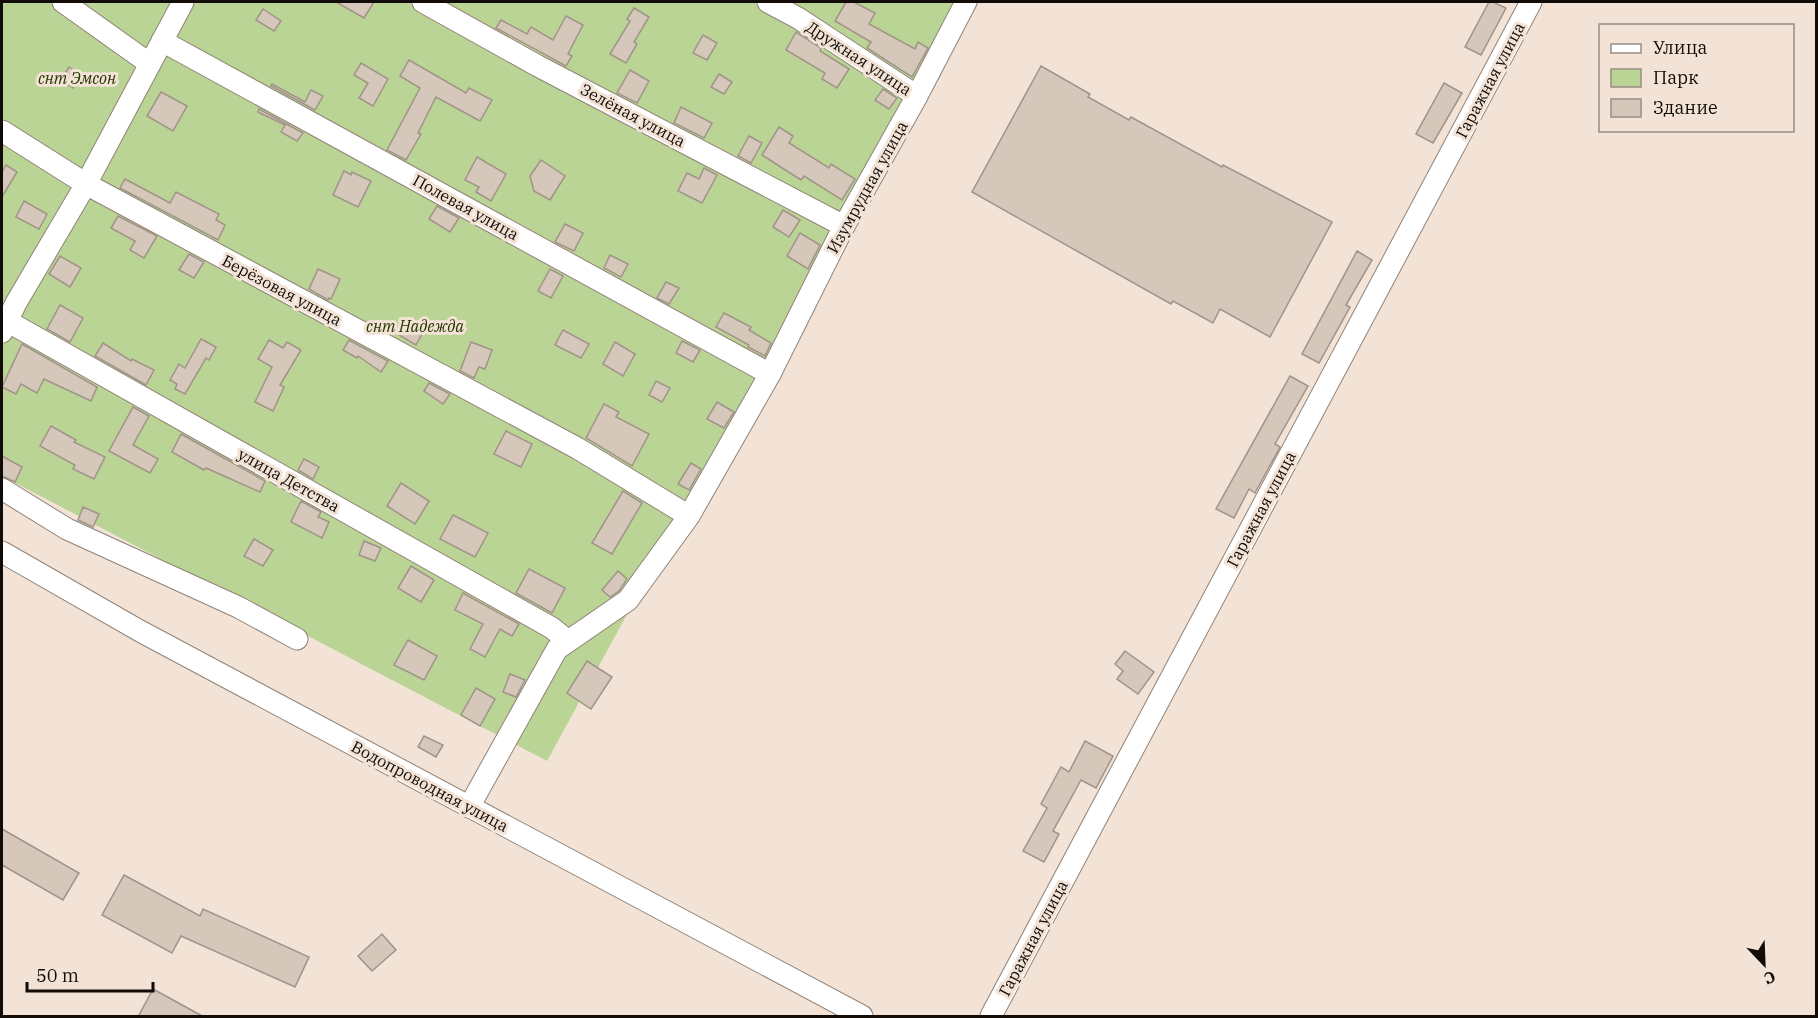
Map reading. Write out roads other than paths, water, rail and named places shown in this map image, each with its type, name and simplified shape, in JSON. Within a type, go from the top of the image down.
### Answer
[{"type":"street","points":[[63,2],[150,64]]},
{"type":"street","points":[[7,312],[86,184],[183,2]]},
{"type":"street","name":"Зелёная улица","points":[[423,2],[538,66],[844,226]]},
{"type":"street","name":"Дружная улица","points":[[768,2],[798,18],[917,96]]},
{"type":"street","name":"Изумрудная улица","points":[[469,807],[557,649],[628,600],[689,516],[770,374],[844,226],[917,96],[966,2]]},
{"type":"street","name":"Гаражная улица","points":[[991,1017],[1532,2]]},
{"type":"street","name":"Полевая улица","points":[[162,41],[770,374]]},
{"type":"street","name":"Берёзовая улица","points":[[2,131],[86,184],[577,448],[689,516]]},
{"type":"street","name":"улица Детства","points":[[7,312],[552,628],[568,641]]},
{"type":"street","points":[[2,489],[67,529],[238,607],[297,639]]},
{"type":"street","name":"Водопроводная улица","points":[[2,552],[140,632],[862,1017]]},
{"type":"park label","name":"снт Эмсон","points":[[77,78]]},
{"type":"park label","name":"снт Надежда","points":[[415,326]]}]
